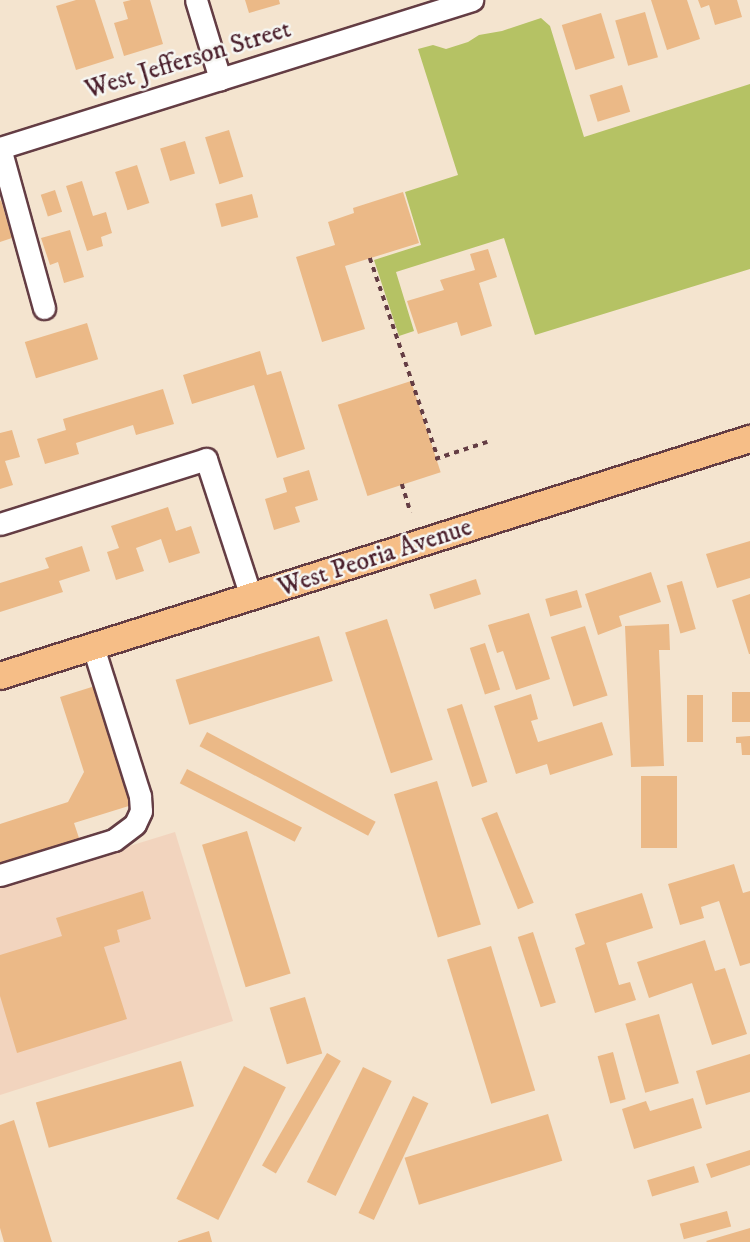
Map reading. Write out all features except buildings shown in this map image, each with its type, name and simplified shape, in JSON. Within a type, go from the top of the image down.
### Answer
[{"type":"main road","name":"West Peoria Avenue","points":[[0,676],[750,439]]},
{"type":"street","points":[[196,0],[220,79]]},
{"type":"street","name":"West Jefferson Street","points":[[0,148],[472,0]]},
{"type":"street","points":[[0,148],[44,308]]},
{"type":"street","points":[[0,524],[206,460],[251,597]]},
{"type":"street","points":[[0,875],[114,840],[135,824],[142,811],[140,796],[93,647]]},
{"type":"path","points":[[370,258],[437,458],[487,442]]},
{"type":"path","points":[[402,484],[411,513]]},
{"type":"shaded area","points":[[175,832],[233,1021],[0,1095],[0,886]]},
{"type":"green space","points":[[541,18],[550,26],[584,137],[750,84],[750,269],[535,335],[504,238],[396,272],[414,331],[399,336],[374,260],[421,245],[405,192],[458,175],[418,49],[433,45],[446,49],[468,42],[479,35],[502,31]]}]
